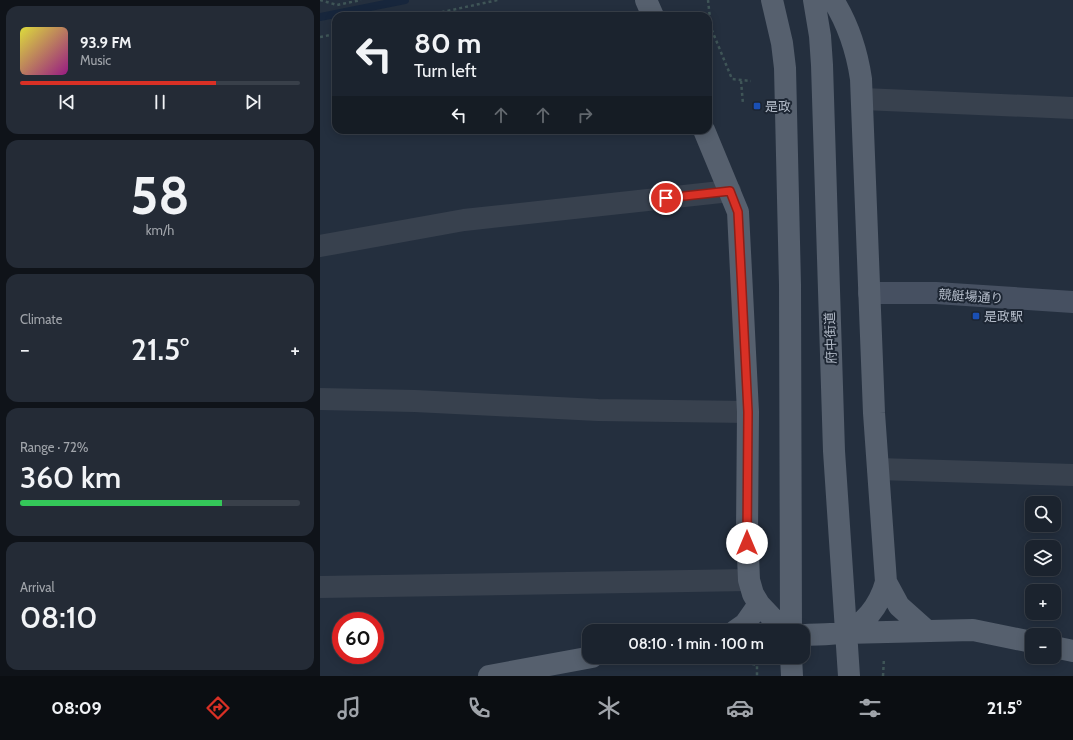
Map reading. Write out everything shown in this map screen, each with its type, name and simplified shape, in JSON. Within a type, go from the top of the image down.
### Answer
[{"type":"main road","points":[[646,0],[651,12]]},
{"type":"main road","points":[[772,0],[782,43],[785,68],[790,278],[790,624]]},
{"type":"main road","name":"府中街道","points":[[814,0],[822,65],[834,451],[844,640],[849,676]]},
{"type":"main road","points":[[833,0],[849,33],[858,60],[863,99],[869,293],[878,469],[886,582],[882,598],[872,612],[844,640]]},
{"type":"main road","points":[[706,134],[738,212],[748,412],[747,539],[749,580],[753,594],[759,604],[779,624]]},
{"type":"main road","points":[[886,582],[893,598],[899,606],[927,631]]},
{"type":"main road","points":[[745,624],[759,604]]},
{"type":"main road","points":[[810,636],[844,640],[927,631],[973,630],[1025,641]]},
{"type":"main road","points":[[1061,648],[1073,651]]},
{"type":"main road","points":[[489,676],[582,659]]},
{"type":"main road","points":[[791,664],[792,676]]},
{"type":"street","points":[[863,99],[1073,108]]},
{"type":"street","points":[[320,246],[464,220],[730,191]]},
{"type":"street","name":"競艇場通り","points":[[869,293],[936,293],[1073,302]]},
{"type":"street","points":[[320,399],[414,401],[598,410],[748,412]]},
{"type":"street","points":[[878,469],[1073,475]]},
{"type":"street","points":[[320,587],[749,580]]},
{"type":"path","points":[[320,0],[337,5],[361,0]]},
{"type":"path","points":[[442,12],[498,0]]},
{"type":"path","points":[[708,0],[709,12]]},
{"type":"path","points":[[712,30],[732,79],[751,81]]},
{"type":"path","points":[[320,37],[332,35]]},
{"type":"path","points":[[741,81],[743,104]]},
{"type":"path","points":[[752,664],[757,665],[757,676]]},
{"type":"waterway","points":[[345,12],[405,0]]},
{"type":"waterway","points":[[320,17],[332,15]]},
{"type":"place","name":"是政","points":[[757,106]]},
{"type":"place","name":"是政駅","points":[[976,316]]},
{"type":"route","points":[[666,198],[730,191],[738,212],[748,412],[747,543]]}]
